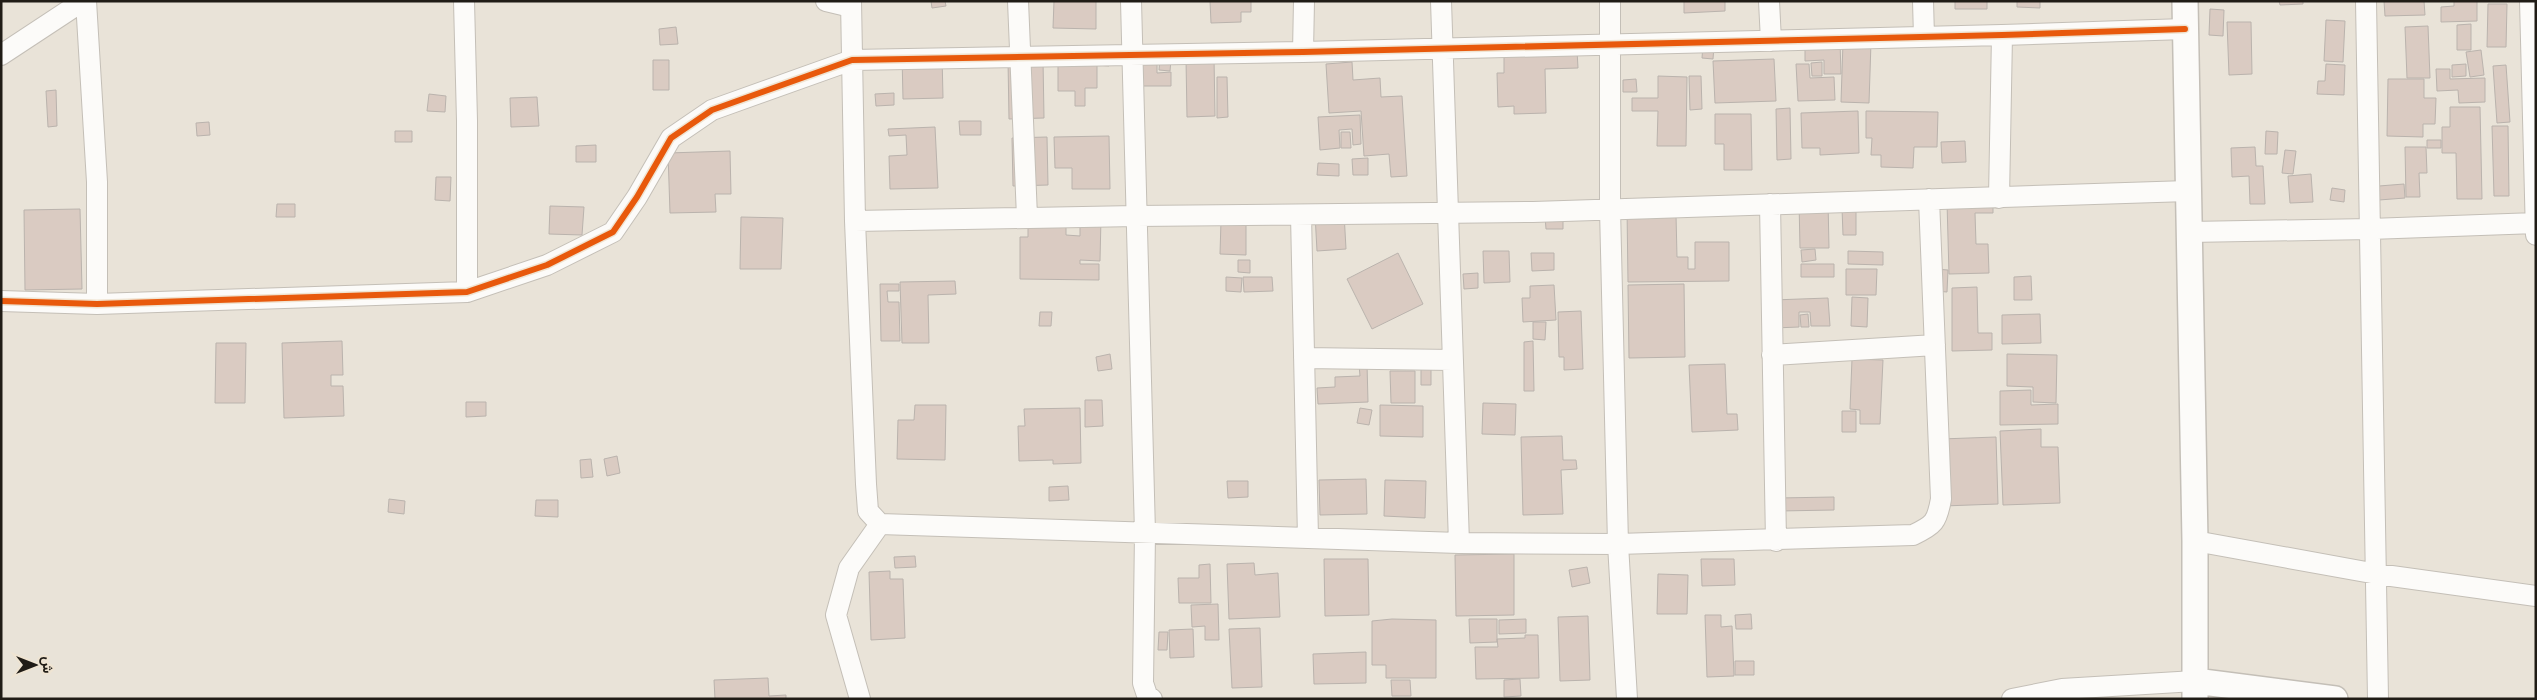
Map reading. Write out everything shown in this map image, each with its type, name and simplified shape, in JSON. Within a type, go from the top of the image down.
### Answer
[{"type":"street","points":[[1,55],[85,1],[97,182],[97,304]]},
{"type":"street","points":[[464,1],[468,121],[468,292]]},
{"type":"street","points":[[826,1],[851,4],[855,221],[866,484],[868,511],[880,524],[1459,544],[1618,544],[1776,541],[1913,535],[1930,527],[1938,517],[1940,499],[1929,199]]},
{"type":"street","points":[[1018,1],[1027,217]]},
{"type":"street","points":[[1131,1],[1145,533],[1143,683],[1147,695],[1152,699]]},
{"type":"street","points":[[1303,52],[1304,1]]},
{"type":"street","points":[[1441,1],[1459,544]]},
{"type":"street","points":[[1610,1],[1610,209],[1618,544],[1627,699]]},
{"type":"street","points":[[1769,1],[1770,41]]},
{"type":"street","points":[[1923,1],[1924,37]]},
{"type":"street","points":[[2185,1],[2196,541],[2195,690]]},
{"type":"street","points":[[2366,1],[2378,699]]},
{"type":"street","points":[[2530,1],[2536,235]]},
{"type":"street","points":[[1,302],[97,304],[468,292],[547,265],[613,232],[637,197],[671,138],[712,110],[852,60],[1443,49],[2002,36],[2185,29]]},
{"type":"street","points":[[1999,198],[2002,36]]},
{"type":"street","points":[[855,221],[1027,217],[1448,213],[2188,191]]},
{"type":"street","points":[[1770,204],[1776,541]]},
{"type":"street","points":[[1301,215],[1308,538]]},
{"type":"street","points":[[2189,232],[2370,229],[2536,223]]},
{"type":"street","points":[[1772,355],[1934,345]]},
{"type":"street","points":[[1304,358],[1453,360]]},
{"type":"street","points":[[860,699],[836,614],[849,568],[880,524]]},
{"type":"street","points":[[2196,541],[2377,574],[2536,596]]},
{"type":"street","points":[[2012,699],[2062,689],[2195,690],[2336,699]]},
{"type":"building","points":[[931,1],[945,1],[946,6],[932,8]]},
{"type":"building","points":[[1054,1],[1096,1],[1096,29],[1053,28]]},
{"type":"building","points":[[1210,1],[1251,1],[1251,12],[1241,12],[1241,22],[1211,23]]},
{"type":"building","points":[[1684,1],[1725,1],[1725,11],[1684,13]]},
{"type":"building","points":[[1955,1],[1987,1],[1987,9],[1955,9]]},
{"type":"building","points":[[2017,1],[2040,1],[2040,8],[2017,7]]},
{"type":"building","points":[[2279,1],[2303,1],[2303,4],[2280,5]]},
{"type":"building","points":[[2384,1],[2424,1],[2425,15],[2385,16]]},
{"type":"building","points":[[2454,1],[2477,1],[2477,21],[2441,22],[2441,7],[2454,6]]},
{"type":"building","points":[[2488,4],[2507,4],[2506,47],[2487,47]]},
{"type":"building","points":[[2210,9],[2224,10],[2223,36],[2209,35]]},
{"type":"building","points":[[2326,20],[2345,21],[2343,62],[2324,61]]},
{"type":"building","points":[[2227,22],[2251,22],[2252,74],[2229,75]]},
{"type":"building","points":[[2471,24],[2471,50],[2457,50],[2457,25]]},
{"type":"building","points":[[2428,26],[2430,78],[2407,78],[2405,27]]},
{"type":"building","points":[[676,27],[678,44],[660,45],[659,29]]},
{"type":"building","points":[[1805,42],[1840,42],[1841,74],[1824,74],[1824,60],[1805,61]]},
{"type":"building","points":[[1843,42],[1871,42],[1869,103],[1841,102]]},
{"type":"building","points":[[1703,45],[1714,46],[1713,59],[1702,58]]},
{"type":"building","points":[[1577,50],[1578,68],[1545,69],[1546,113],[1514,114],[1514,106],[1498,107],[1497,73],[1504,73],[1504,52]]},
{"type":"building","points":[[2481,50],[2484,75],[2470,77],[2466,52]]},
{"type":"building","points":[[1109,52],[1109,66],[1097,65],[1097,88],[1085,88],[1085,106],[1075,106],[1075,91],[1058,91],[1058,59]]},
{"type":"building","points":[[942,55],[943,98],[903,99],[902,56]]},
{"type":"building","points":[[1214,58],[1215,116],[1187,117],[1186,59]]},
{"type":"building","points":[[1157,59],[1157,73],[1171,72],[1171,86],[1143,86],[1142,60]]},
{"type":"building","points":[[1160,59],[1171,60],[1170,71],[1159,70]]},
{"type":"building","points":[[1774,59],[1776,101],[1715,103],[1713,61]]},
{"type":"building","points":[[653,60],[669,60],[669,90],[653,90]]},
{"type":"building","points":[[1008,60],[1043,60],[1044,118],[1009,119]]},
{"type":"building","points":[[1352,62],[1353,80],[1380,78],[1381,97],[1402,96],[1407,176],[1391,177],[1389,154],[1364,156],[1361,111],[1329,113],[1326,64]]},
{"type":"building","points":[[1822,62],[1822,76],[1812,76],[1811,63]]},
{"type":"building","points":[[1796,64],[1809,64],[1810,78],[1834,77],[1835,100],[1798,101]]},
{"type":"building","points":[[2326,64],[2345,65],[2344,95],[2317,94],[2318,81],[2325,81]]},
{"type":"building","points":[[2466,64],[2466,76],[2452,77],[2452,65]]},
{"type":"building","points":[[2506,65],[2510,122],[2497,123],[2493,66]]},
{"type":"building","points":[[2436,69],[2450,69],[2450,79],[2485,78],[2485,102],[2459,103],[2458,90],[2437,91]]},
{"type":"building","points":[[1658,76],[1687,77],[1686,146],[1657,146],[1658,111],[1632,111],[1632,98],[1658,98]]},
{"type":"building","points":[[1689,76],[1701,76],[1702,109],[1690,110]]},
{"type":"building","points":[[1217,77],[1227,77],[1228,117],[1217,118]]},
{"type":"building","points":[[1636,79],[1637,92],[1623,92],[1623,80]]},
{"type":"building","points":[[2388,79],[2424,79],[2424,98],[2436,98],[2435,124],[2423,124],[2423,137],[2387,136]]},
{"type":"building","points":[[56,90],[57,126],[48,127],[46,91]]},
{"type":"building","points":[[894,93],[894,105],[876,106],[875,94]]},
{"type":"building","points":[[429,94],[446,96],[445,112],[427,111]]},
{"type":"building","points":[[537,97],[539,126],[511,127],[510,98]]},
{"type":"building","points":[[2450,107],[2480,107],[2482,199],[2457,199],[2456,153],[2442,153],[2442,127],[2450,127]]},
{"type":"building","points":[[1790,108],[1791,159],[1777,160],[1776,109]]},
{"type":"building","points":[[1858,111],[1859,153],[1820,155],[1820,148],[1802,148],[1801,113]]},
{"type":"building","points":[[1866,111],[1938,112],[1937,147],[1914,147],[1913,168],[1881,167],[1881,155],[1871,155],[1872,138],[1866,138]]},
{"type":"building","points":[[1715,114],[1751,114],[1752,170],[1724,170],[1724,144],[1715,144]]},
{"type":"building","points":[[1360,115],[1361,144],[1353,145],[1352,129],[1339,130],[1340,148],[1320,150],[1318,117]]},
{"type":"building","points":[[959,121],[981,121],[981,135],[960,135]]},
{"type":"building","points":[[209,122],[210,135],[197,136],[196,123]]},
{"type":"building","points":[[2492,126],[2508,126],[2509,196],[2494,196]]},
{"type":"building","points":[[935,127],[938,188],[890,189],[889,156],[907,155],[906,135],[889,136],[888,129]]},
{"type":"building","points":[[395,131],[412,131],[412,142],[395,142]]},
{"type":"building","points":[[2266,131],[2278,132],[2277,154],[2265,154]]},
{"type":"building","points":[[1341,132],[1350,132],[1351,148],[1341,148]]},
{"type":"building","points":[[1109,136],[1110,189],[1072,189],[1072,168],[1055,168],[1054,137]]},
{"type":"building","points":[[1047,137],[1048,185],[1013,186],[1012,138]]},
{"type":"building","points":[[2427,140],[2441,140],[2441,148],[2427,148]]},
{"type":"building","points":[[1965,141],[1966,162],[1942,163],[1941,142]]},
{"type":"building","points":[[596,145],[596,162],[576,162],[576,146]]},
{"type":"building","points":[[2255,147],[2256,166],[2263,166],[2265,204],[2250,204],[2249,176],[2232,177],[2231,148]]},
{"type":"building","points":[[2405,147],[2426,147],[2427,173],[2419,173],[2420,197],[2406,197]]},
{"type":"building","points":[[2285,150],[2296,151],[2293,174],[2282,173]]},
{"type":"building","points":[[730,151],[731,194],[715,194],[716,212],[670,213],[668,153]]},
{"type":"building","points":[[1368,158],[1368,175],[1353,175],[1352,159]]},
{"type":"building","points":[[1318,163],[1339,164],[1339,176],[1317,175]]},
{"type":"building","points":[[2311,174],[2313,202],[2290,203],[2288,176]]},
{"type":"building","points":[[436,177],[451,177],[450,201],[435,200]]},
{"type":"building","points":[[2404,184],[2405,198],[2379,200],[2379,186]]},
{"type":"building","points":[[2332,188],[2345,190],[2344,202],[2330,200]]},
{"type":"building","points":[[1799,201],[1828,201],[1829,248],[1800,248]]},
{"type":"building","points":[[1993,201],[1993,213],[1975,213],[1976,244],[1988,244],[1989,273],[1949,274],[1947,202]]},
{"type":"building","points":[[277,204],[295,204],[295,217],[276,217]]},
{"type":"building","points":[[550,206],[584,207],[582,235],[549,234]]},
{"type":"building","points":[[1627,208],[1676,215],[1677,257],[1688,257],[1688,269],[1695,269],[1695,242],[1729,242],[1729,281],[1628,282]]},
{"type":"building","points":[[1842,208],[1856,208],[1856,235],[1843,235]]},
{"type":"building","points":[[80,209],[82,289],[25,290],[24,210]]},
{"type":"building","points":[[1344,213],[1346,249],[1317,251],[1315,214]]},
{"type":"building","points":[[1563,215],[1563,229],[1546,229],[1545,216]]},
{"type":"building","points":[[741,217],[783,218],[781,269],[740,269]]},
{"type":"building","points":[[1028,218],[1066,219],[1066,235],[1080,236],[1080,218],[1101,218],[1100,261],[1080,260],[1080,264],[1099,264],[1099,280],[1020,279],[1020,237],[1028,237]]},
{"type":"building","points":[[1221,221],[1246,221],[1246,255],[1220,254]]},
{"type":"building","points":[[1815,249],[1816,260],[1802,262],[1801,250]]},
{"type":"building","points":[[1483,251],[1509,251],[1510,282],[1484,283]]},
{"type":"building","points":[[1848,251],[1883,252],[1883,265],[1848,264]]},
{"type":"building","points":[[1398,253],[1423,304],[1372,329],[1347,279]]},
{"type":"building","points":[[1531,253],[1554,253],[1554,270],[1532,271]]},
{"type":"building","points":[[1238,260],[1250,260],[1250,273],[1238,272]]},
{"type":"building","points":[[1801,264],[1834,264],[1834,277],[1801,277]]},
{"type":"building","points":[[1846,269],[1877,269],[1876,295],[1846,295]]},
{"type":"building","points":[[1935,269],[1948,270],[1947,292],[1935,291]]},
{"type":"building","points":[[1478,273],[1478,288],[1464,289],[1463,274]]},
{"type":"building","points":[[2031,276],[2032,300],[2014,300],[2014,277]]},
{"type":"building","points":[[1226,277],[1242,278],[1241,292],[1226,291]]},
{"type":"building","points":[[1243,277],[1272,277],[1273,291],[1244,292]]},
{"type":"building","points":[[955,281],[956,294],[928,295],[929,343],[902,343],[900,282]]},
{"type":"building","points":[[880,284],[899,284],[899,291],[887,291],[888,302],[899,302],[900,341],[881,341]]},
{"type":"building","points":[[1684,284],[1685,357],[1629,358],[1628,285]]},
{"type":"building","points":[[1554,285],[1556,320],[1523,322],[1522,298],[1530,298],[1530,286]]},
{"type":"building","points":[[1977,287],[1978,333],[1992,333],[1992,350],[1952,351],[1952,288]]},
{"type":"building","points":[[1852,297],[1868,298],[1867,327],[1851,326]]},
{"type":"building","points":[[1828,298],[1830,326],[1811,326],[1810,312],[1799,312],[1799,327],[1774,328],[1773,300]]},
{"type":"building","points":[[1581,311],[1583,369],[1564,370],[1564,357],[1559,357],[1558,312]]},
{"type":"building","points":[[1040,312],[1052,312],[1051,326],[1039,326]]},
{"type":"building","points":[[1808,314],[1809,327],[1801,327],[1800,315]]},
{"type":"building","points":[[2040,314],[2041,343],[2002,344],[2002,315]]},
{"type":"building","points":[[1533,322],[1546,322],[1545,340],[1533,339]]},
{"type":"building","points":[[342,341],[343,375],[331,375],[331,386],[343,386],[344,416],[284,418],[282,343]]},
{"type":"building","points":[[1533,341],[1534,391],[1524,391],[1524,342]]},
{"type":"building","points":[[216,343],[246,343],[245,403],[215,403]]},
{"type":"building","points":[[1110,354],[1112,369],[1098,371],[1096,357]]},
{"type":"building","points":[[2007,354],[2057,355],[2056,403],[2033,402],[2033,387],[2007,386]]},
{"type":"building","points":[[1852,359],[1883,360],[1880,424],[1860,424],[1860,410],[1850,409]]},
{"type":"building","points":[[1359,364],[1367,364],[1368,402],[1318,404],[1317,388],[1335,387],[1335,377],[1360,376]]},
{"type":"building","points":[[1421,364],[1431,364],[1431,385],[1421,385]]},
{"type":"building","points":[[1725,364],[1727,414],[1737,414],[1738,430],[1692,432],[1689,365]]},
{"type":"building","points":[[1390,371],[1415,371],[1415,403],[1391,403]]},
{"type":"building","points":[[2031,390],[2031,405],[2058,404],[2058,424],[2000,425],[2000,391]]},
{"type":"building","points":[[1085,400],[1102,400],[1103,426],[1085,427]]},
{"type":"building","points":[[466,402],[486,402],[486,416],[466,417]]},
{"type":"building","points":[[1483,403],[1516,404],[1515,435],[1482,434]]},
{"type":"building","points":[[915,405],[946,405],[945,460],[897,459],[898,420],[914,420]]},
{"type":"building","points":[[1380,405],[1423,406],[1423,437],[1380,436]]},
{"type":"building","points":[[1080,408],[1081,463],[1053,464],[1053,460],[1019,461],[1018,426],[1025,426],[1024,409]]},
{"type":"building","points":[[1360,408],[1372,410],[1369,425],[1357,423]]},
{"type":"building","points":[[1842,411],[1856,411],[1856,432],[1842,432]]},
{"type":"building","points":[[2041,429],[2041,447],[2058,447],[2060,503],[2003,505],[2000,431]]},
{"type":"building","points":[[1562,436],[1563,460],[1576,460],[1577,469],[1561,470],[1563,514],[1523,515],[1521,437]]},
{"type":"building","points":[[1996,437],[1998,504],[1943,506],[1941,439]]},
{"type":"building","points":[[617,456],[620,473],[607,476],[604,459]]},
{"type":"building","points":[[591,459],[593,477],[581,478],[580,460]]},
{"type":"building","points":[[1366,479],[1367,514],[1320,515],[1319,480]]},
{"type":"building","points":[[1385,480],[1426,481],[1425,518],[1384,516]]},
{"type":"building","points":[[1227,481],[1248,481],[1248,497],[1228,498]]},
{"type":"building","points":[[1068,486],[1069,500],[1049,501],[1049,487]]},
{"type":"building","points":[[1834,497],[1834,510],[1779,511],[1778,498]]},
{"type":"building","points":[[389,499],[405,501],[404,514],[388,512]]},
{"type":"building","points":[[536,500],[558,500],[558,517],[535,516]]},
{"type":"building","points":[[1514,554],[1514,615],[1456,616],[1455,555]]},
{"type":"building","points":[[915,556],[916,567],[895,568],[894,557]]},
{"type":"building","points":[[1324,559],[1368,559],[1369,615],[1325,616]]},
{"type":"building","points":[[1701,559],[1734,559],[1735,585],[1702,586]]},
{"type":"building","points":[[1254,563],[1255,575],[1278,573],[1280,617],[1229,619],[1227,564]]},
{"type":"building","points":[[1210,564],[1211,603],[1179,603],[1178,578],[1199,578],[1199,565]]},
{"type":"building","points":[[1587,567],[1590,583],[1572,587],[1569,570]]},
{"type":"building","points":[[890,571],[890,579],[903,579],[905,638],[871,640],[869,572]]},
{"type":"building","points":[[1658,574],[1688,575],[1687,614],[1657,614]]},
{"type":"building","points":[[1218,604],[1219,640],[1205,640],[1205,626],[1192,627],[1191,605]]},
{"type":"building","points":[[1751,614],[1752,629],[1736,629],[1735,615]]},
{"type":"building","points":[[1705,615],[1721,615],[1721,627],[1732,626],[1734,676],[1707,677]]},
{"type":"building","points":[[1588,616],[1590,680],[1560,681],[1558,617]]},
{"type":"building","points":[[1392,619],[1436,620],[1436,678],[1386,678],[1386,665],[1372,665],[1372,621]]},
{"type":"building","points":[[1469,619],[1497,619],[1497,642],[1470,643]]},
{"type":"building","points":[[1526,619],[1526,633],[1499,634],[1499,620]]},
{"type":"building","points":[[1260,628],[1262,687],[1232,688],[1229,629]]},
{"type":"building","points":[[1193,629],[1194,657],[1170,658],[1169,630]]},
{"type":"building","points":[[1159,632],[1168,632],[1167,650],[1158,650]]},
{"type":"building","points":[[1525,635],[1538,635],[1539,678],[1476,679],[1475,647],[1498,647],[1497,639],[1525,638]]},
{"type":"building","points":[[1366,652],[1366,683],[1314,684],[1313,654]]},
{"type":"building","points":[[1735,661],[1754,661],[1754,675],[1735,675]]},
{"type":"building","points":[[768,678],[769,696],[786,695],[786,699],[715,699],[714,680]]},
{"type":"building","points":[[1520,679],[1521,696],[1504,697],[1504,680]]},
{"type":"building","points":[[1391,680],[1410,680],[1411,696],[1392,696]]},
{"type":"cycle path","points":[[1,301],[97,304],[467,292],[547,265],[613,232],[637,197],[671,138],[712,110],[852,60],[1303,52],[2185,29]]}]
